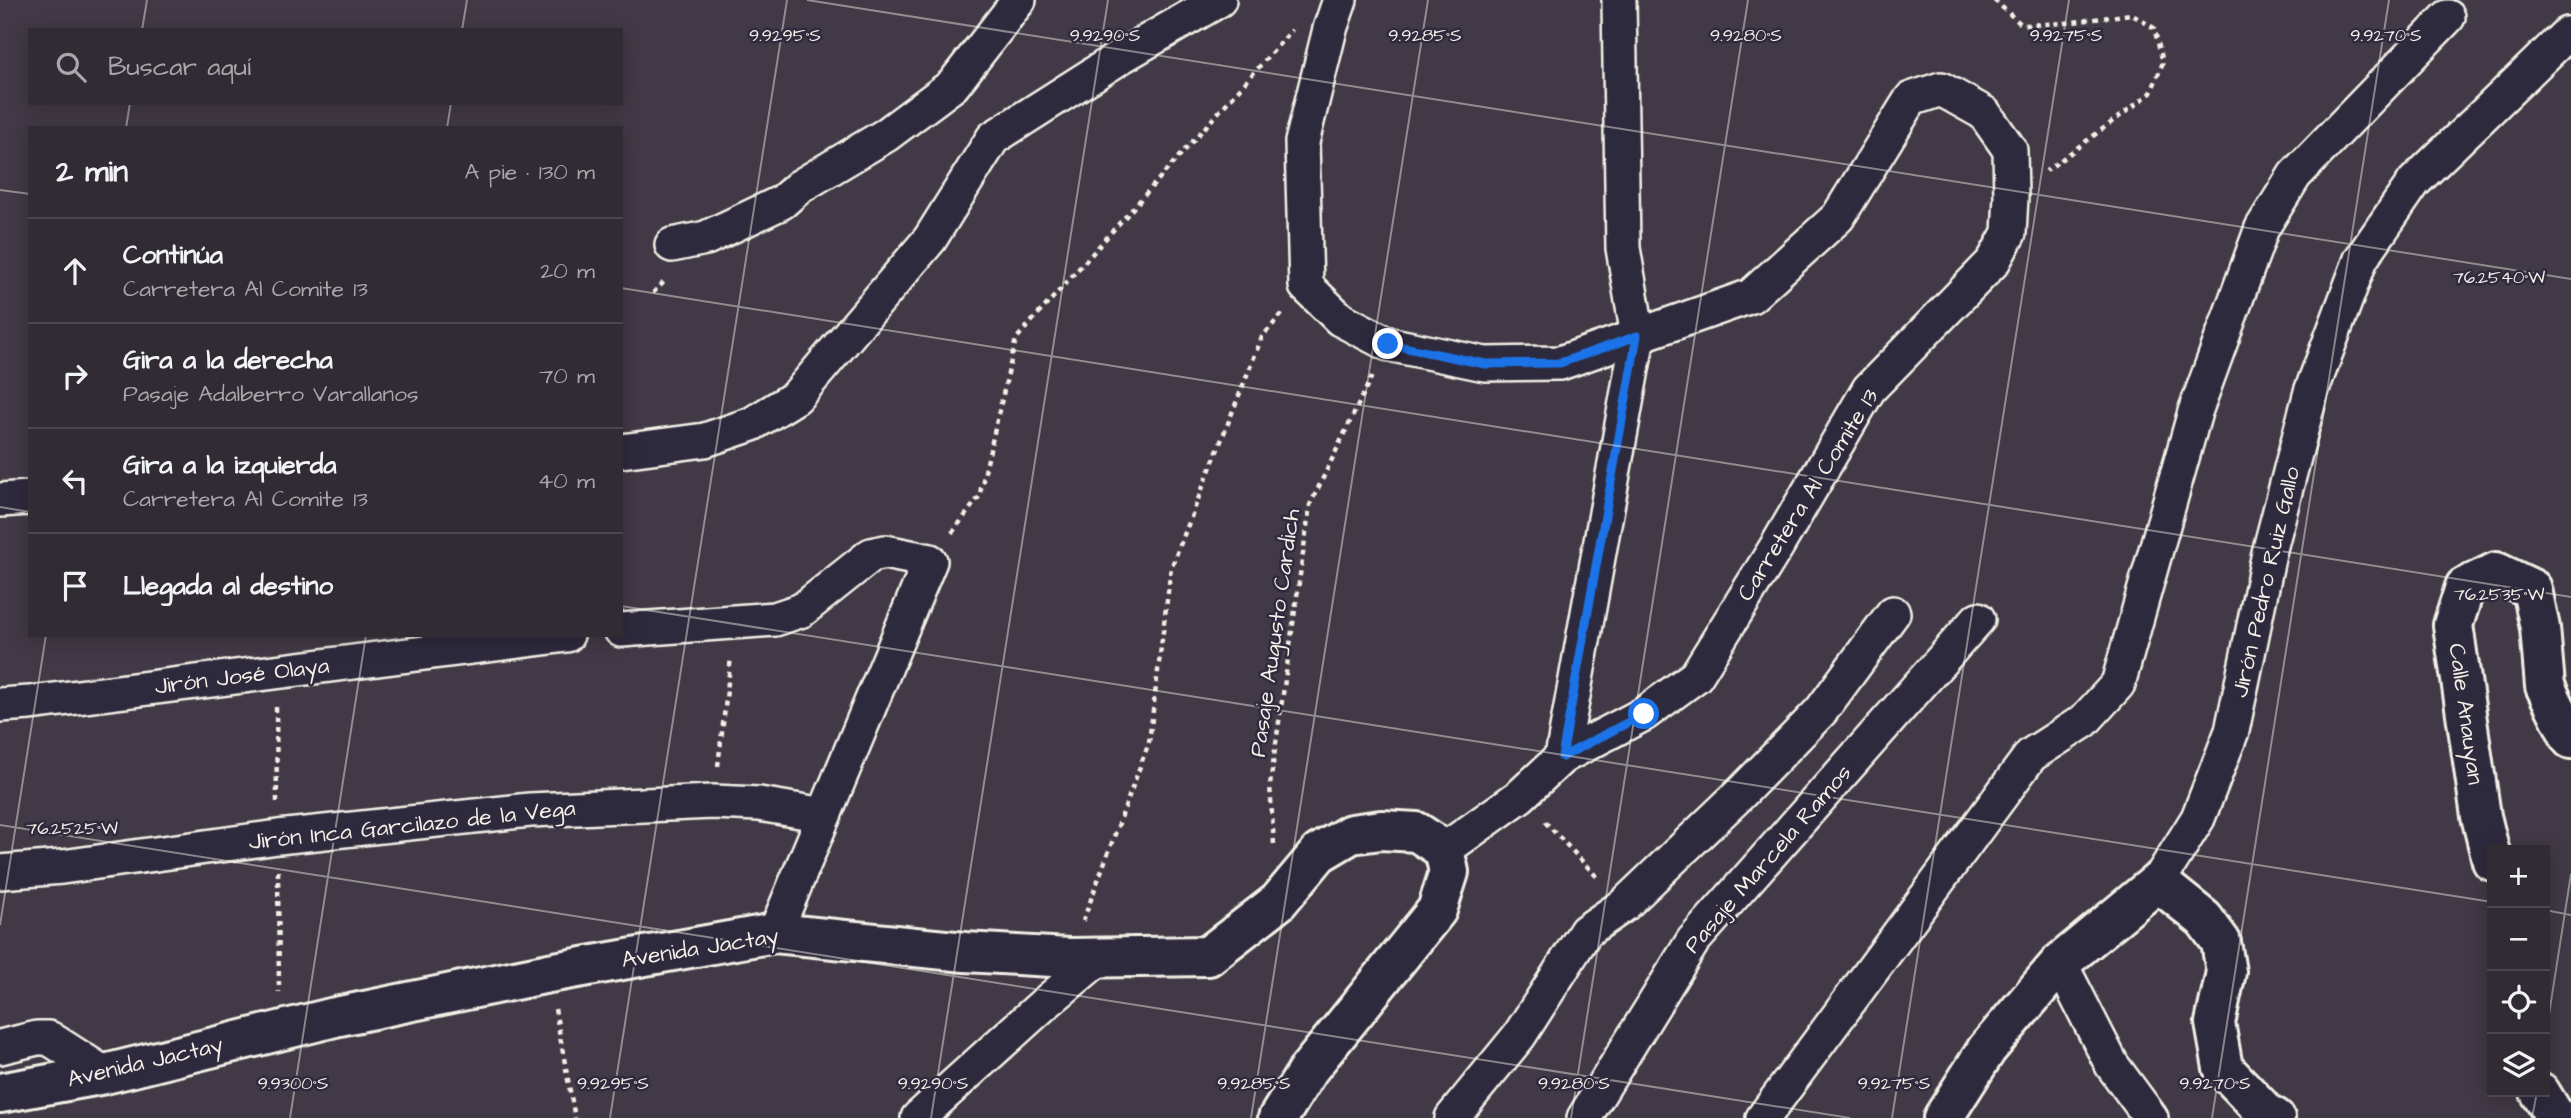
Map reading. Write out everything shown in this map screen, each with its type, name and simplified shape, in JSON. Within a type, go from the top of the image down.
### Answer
[{"type":"street","points":[[672,245],[706,238],[782,202],[799,187],[886,135],[953,85],[1019,0]]},
{"type":"street","points":[[623,451],[705,440],[752,424],[796,397],[930,239],[993,138],[1122,56],[1219,0]]},
{"type":"street","points":[[1306,286],[1302,142],[1330,29],[1340,0]]},
{"type":"street","points":[[1562,757],[1637,336],[1623,248],[1619,0]]},
{"type":"street","points":[[1763,1118],[2031,755],[2084,721],[2118,684],[2195,412],[2262,228],[2295,175],[2448,16]]},
{"type":"street","name":"Jirón Pedro Ruiz Gallo","points":[[1942,1118],[1987,1049],[2060,962],[2158,882],[2198,818],[2232,731],[2269,553],[2311,392],[2361,259],[2414,182],[2567,34]]},
{"type":"street","name":"Carretera Al Comite 13","points":[[1306,286],[1340,319],[1388,344],[1485,364],[1560,363],[1751,296],[1838,217],[1911,99],[1941,89],[1984,113],[2010,150],[2009,233],[1993,262],[1869,389],[1777,546],[1696,676],[1644,714],[1562,757],[1520,796],[1444,850]]},
{"type":"street","points":[[0,500],[28,498]]},
{"type":"street","points":[[623,630],[775,619],[802,610],[871,555],[885,552],[930,561],[775,933]]},
{"type":"street","name":"Calle Anauyan","points":[[2488,845],[2481,816],[2454,625],[2465,587],[2496,572],[2532,589],[2540,628],[2545,686],[2571,739]]},
{"type":"street","points":[[1452,1118],[1519,1036],[1586,931],[1624,905],[1741,793],[1812,720],[1893,613]]},
{"type":"street","name":"Pasaje Marcela Ramos","points":[[1584,1118],[1693,941],[1978,619]]},
{"type":"street","name":"Jirón José Olaya","points":[[0,705],[551,637]]},
{"type":"street","name":"Jirón Inca Garcilazo de la Vega","points":[[0,872],[62,867],[278,837],[530,810],[713,802],[759,804],[824,814]]},
{"type":"street","name":"Avenida Jactay","points":[[0,1093],[105,1074],[335,1017],[549,973],[775,933],[965,952],[1084,958],[1208,956],[1278,902],[1319,853],[1351,834],[1381,830],[1417,832],[1444,850]]},
{"type":"street","points":[[1278,1118],[1308,1070],[1437,910],[1449,872],[1444,850]]},
{"type":"street","points":[[2158,882],[2204,919],[2221,942],[2225,972],[2215,1023],[2222,1068],[2266,1113],[2275,1118]]},
{"type":"street","points":[[918,1118],[1043,1005],[1084,958]]},
{"type":"street","points":[[2060,962],[2112,1065],[2151,1118]]},
{"type":"street","points":[[0,1047],[37,1038],[49,1038],[105,1074]]},
{"type":"street","points":[[2543,1097],[2556,1118]]},
{"type":"path","points":[[1994,0],[2022,25],[2066,23],[2131,14],[2154,28],[2163,62],[2151,93],[2011,197]]},
{"type":"path","points":[[930,561],[979,497],[1016,339],[1300,20]]},
{"type":"path","points":[[1084,958],[1149,742],[1171,568],[1262,338],[1306,286]]},
{"type":"path","name":"Pasaje Augusto Cardich","points":[[1278,902],[1270,785],[1310,505],[1388,344]]},
{"type":"path","points":[[713,802],[735,622]]},
{"type":"path","points":[[549,973],[575,1118]]},
{"type":"route","points":[[1388,344],[1485,364],[1560,363],[1637,336],[1562,757],[1644,714]]}]
